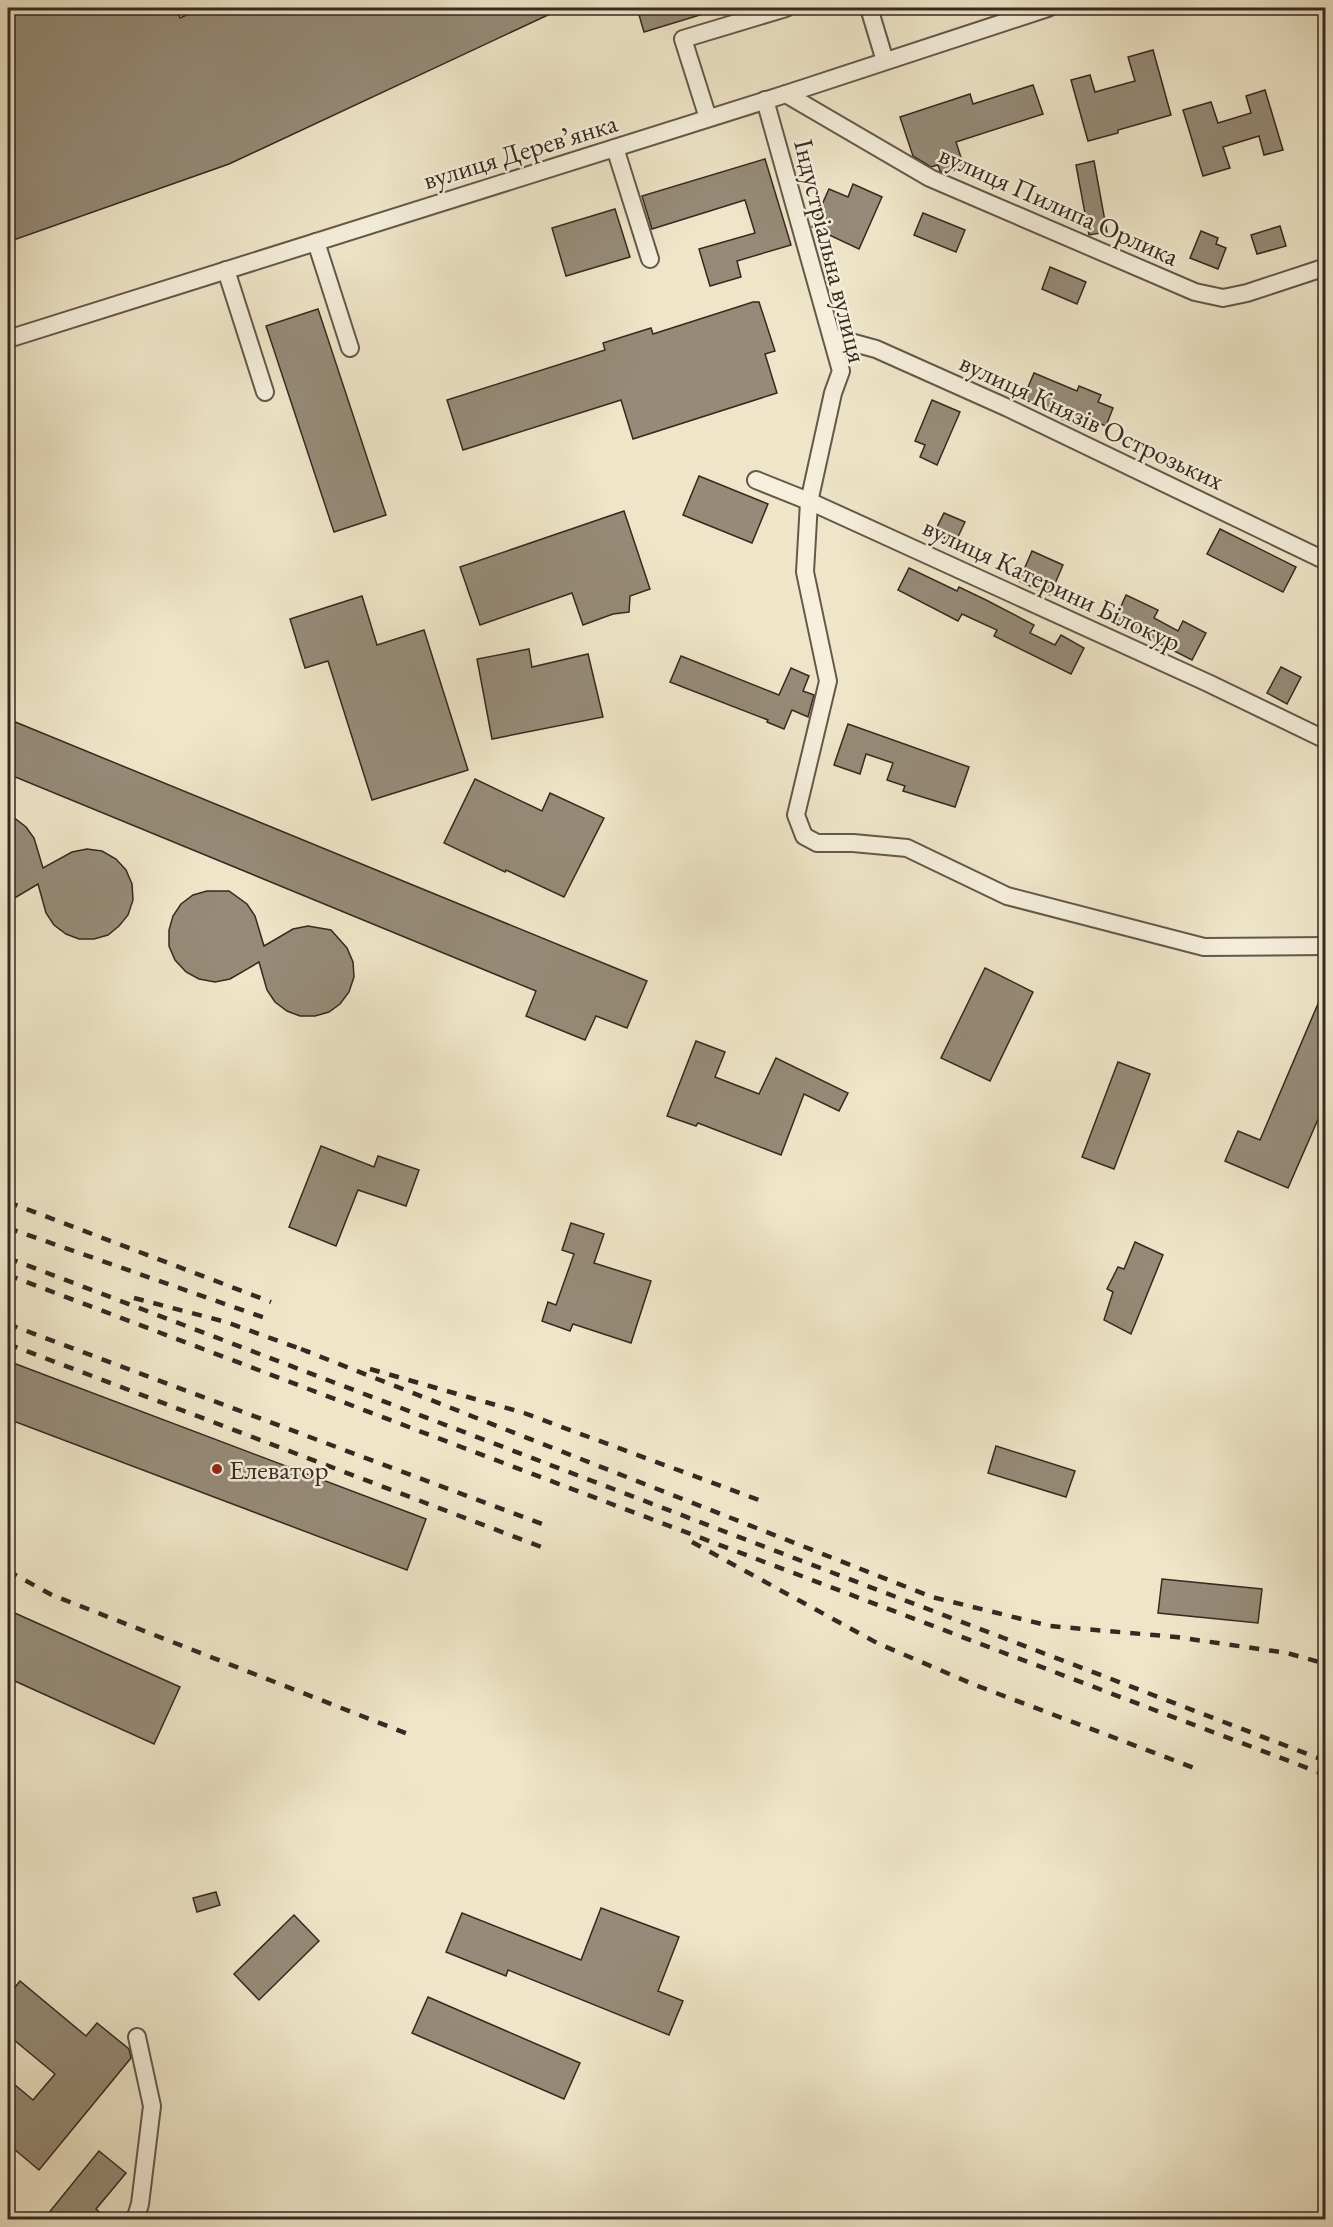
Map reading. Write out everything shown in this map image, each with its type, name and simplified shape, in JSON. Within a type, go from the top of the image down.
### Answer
[{"type":"street","points":[[708,118],[683,39],[786,8]]},
{"type":"street","points":[[868,8],[885,61]]},
{"type":"street","name":"вулиця Деревʼянка","points":[[8,339],[786,94],[1048,8]]},
{"type":"street","name":"вулиця Пилипа Орлика","points":[[786,94],[930,178],[1196,292],[1223,298],[1239,295],[1326,267]]},
{"type":"street","name":"Індустріальна вулиця","points":[[765,100],[841,371],[833,393],[809,502],[805,572],[828,681],[796,815],[804,836],[817,843],[853,843],[907,848],[1007,896],[1204,947],[1326,946]]},
{"type":"street","points":[[615,148],[650,259]]},
{"type":"street","points":[[316,242],[350,348]]},
{"type":"street","points":[[226,270],[266,392]]},
{"type":"street","name":"вулиця Князів Острозьких","points":[[832,337],[876,349],[1008,408],[1326,561]]},
{"type":"street","name":"вулиця Катерини Білокур","points":[[756,480],[1208,683],[1326,740]]},
{"type":"street","points":[[135,2220],[140,2204],[153,2106],[137,2037]]},
{"type":"building","points":[[8,8],[176,8],[180,18],[202,8],[563,8],[229,164],[8,242]]},
{"type":"building","points":[[637,8],[712,8],[713,11],[644,32]]},
{"type":"building","points":[[1153,50],[1171,115],[1088,141],[1071,80],[1090,75],[1095,92],[1135,81],[1128,57]]},
{"type":"building","points":[[1033,85],[1043,114],[956,142],[964,167],[945,173],[940,171],[938,165],[931,167],[913,156],[900,117],[970,94],[973,104]]},
{"type":"building","points":[[1265,90],[1283,150],[1264,155],[1259,136],[1223,147],[1230,168],[1203,176],[1183,110],[1211,102],[1218,123],[1251,113],[1246,96]]},
{"type":"building","points":[[765,159],[791,245],[737,261],[741,277],[710,286],[699,249],[755,233],[745,200],[652,229],[642,196]]},
{"type":"building","points":[[1094,161],[1107,232],[1089,235],[1076,165]]},
{"type":"building","points":[[853,184],[882,197],[859,249],[812,227],[829,189],[848,197]]},
{"type":"building","points":[[615,209],[630,257],[566,276],[552,228]]},
{"type":"building","points":[[923,213],[965,230],[956,252],[914,235]]},
{"type":"building","points":[[1280,226],[1286,246],[1257,254],[1251,235]]},
{"type":"building","points":[[1201,231],[1218,238],[1216,244],[1226,248],[1218,269],[1190,258]]},
{"type":"building","points":[[1050,267],[1086,282],[1077,304],[1042,289]]},
{"type":"building","points":[[759,302],[775,351],[765,354],[777,393],[633,439],[621,400],[463,450],[447,400],[605,350],[603,343],[651,328],[653,334]]},
{"type":"building","points":[[318,309],[386,515],[334,532],[266,326]]},
{"type":"building","points":[[1034,373],[1077,391],[1079,386],[1101,395],[1098,402],[1113,408],[1106,426],[1096,422],[1092,432],[1023,399]]},
{"type":"building","points":[[932,400],[960,412],[937,465],[920,457],[925,445],[915,441]]},
{"type":"building","points":[[699,476],[768,504],[752,543],[683,515]]},
{"type":"building","points":[[624,511],[650,589],[630,596],[629,612],[613,614],[583,625],[572,593],[480,625],[460,567]]},
{"type":"building","points":[[944,513],[965,522],[955,543],[934,533]]},
{"type":"building","points":[[1220,529],[1296,567],[1283,592],[1207,554]]},
{"type":"building","points":[[1032,551],[1063,565],[1050,595],[1019,581]]},
{"type":"building","points":[[909,568],[957,591],[959,587],[1034,625],[1030,633],[1055,645],[1061,635],[1084,648],[1071,674],[994,636],[997,630],[962,614],[958,621],[898,590]]},
{"type":"building","points":[[1126,595],[1158,610],[1154,618],[1178,631],[1183,621],[1206,633],[1192,660],[1145,636],[1144,638],[1113,624]]},
{"type":"building","points":[[362,596],[377,645],[424,630],[468,770],[372,800],[328,661],[305,668],[290,619]]},
{"type":"building","points":[[529,649],[532,667],[588,654],[603,717],[492,739],[477,659]]},
{"type":"building","points":[[681,656],[779,695],[791,668],[809,676],[803,691],[814,695],[808,717],[792,710],[784,729],[767,722],[768,720],[670,682]]},
{"type":"building","points":[[1281,667],[1301,677],[1287,704],[1267,693]]},
{"type":"building","points":[[8,719],[647,981],[627,1028],[596,1016],[585,1040],[526,1016],[536,991],[8,774]]},
{"type":"building","points":[[848,724],[969,767],[955,807],[903,791],[905,786],[887,780],[893,763],[866,754],[860,774],[834,765]]},
{"type":"building","points":[[475,779],[542,811],[550,793],[604,818],[564,897],[444,843]]},
{"type":"building","points":[[8,813],[26,827],[34,838],[43,868],[72,852],[87,849],[102,851],[116,859],[126,870],[132,884],[133,900],[128,915],[119,926],[108,935],[94,939],[79,939],[66,934],[54,925],[46,913],[38,884],[8,902]]},
{"type":"building","points":[[207,891],[229,891],[247,904],[255,916],[264,946],[293,929],[308,926],[331,930],[347,948],[353,962],[354,977],[349,992],[340,1004],[329,1012],[315,1016],[300,1016],[287,1011],[275,1002],[267,990],[259,962],[230,979],[215,982],[199,979],[186,972],[175,960],[169,946],[169,930],[173,916],[181,904],[193,895]]},
{"type":"building","points":[[985,968],[1033,992],[990,1081],[941,1058]]},
{"type":"building","points":[[1326,985],[1326,1101],[1288,1188],[1225,1161],[1238,1131],[1260,1140]]},
{"type":"building","points":[[696,1041],[725,1052],[715,1077],[759,1094],[776,1058],[848,1093],[839,1111],[804,1094],[781,1155],[698,1123],[696,1126],[667,1116]]},
{"type":"building","points":[[1118,1062],[1150,1074],[1114,1169],[1082,1157]]},
{"type":"building","points":[[321,1146],[374,1167],[378,1156],[419,1170],[406,1206],[358,1190],[336,1246],[289,1227]]},
{"type":"building","points":[[571,1223],[604,1234],[594,1263],[651,1281],[631,1343],[573,1324],[570,1331],[542,1321],[548,1302],[556,1305],[574,1254],[562,1250]]},
{"type":"building","points":[[1135,1242],[1163,1255],[1131,1334],[1104,1320],[1113,1292],[1107,1289],[1118,1267],[1124,1269]]},
{"type":"building","name":"Елеватор","points":[[8,1361],[426,1519],[407,1570],[8,1419]]},
{"type":"building","points":[[996,1446],[1075,1471],[1066,1497],[988,1473]]},
{"type":"building","points":[[1162,1579],[1262,1589],[1258,1623],[1158,1613]]},
{"type":"building","points":[[8,1610],[180,1687],[154,1744],[8,1678]]},
{"type":"building","points":[[216,1892],[220,1905],[197,1912],[193,1898]]},
{"type":"building","points":[[601,1908],[679,1937],[658,1991],[683,2001],[669,2035],[508,1970],[506,1976],[446,1952],[462,1913],[581,1960]]},
{"type":"building","points":[[294,1915],[319,1941],[259,2000],[234,1974]]},
{"type":"building","points":[[20,1981],[86,2036],[97,2023],[129,2049],[131,2058],[39,2170],[8,2144],[8,2079],[33,2100],[55,2074],[8,2035],[8,1996]]},
{"type":"building","points":[[428,1997],[580,2063],[564,2099],[412,2033]]},
{"type":"building","points":[[99,2151],[126,2173],[96,2209],[108,2220],[43,2220]]},
{"type":"railway","points":[[8,1202],[271,1302]]},
{"type":"railway","points":[[8,1228],[265,1318]]},
{"type":"railway","points":[[8,1258],[1326,1761]]},
{"type":"railway","points":[[8,1275],[1326,1775]]},
{"type":"railway","points":[[134,1298],[226,1322],[309,1352]]},
{"type":"railway","points":[[8,1324],[550,1527]]},
{"type":"railway","points":[[8,1344],[544,1548]]},
{"type":"railway","points":[[301,1349],[932,1597],[1050,1626],[1176,1637],[1287,1653],[1326,1664]]},
{"type":"railway","points":[[370,1369],[524,1413],[759,1500]]},
{"type":"railway","points":[[692,1542],[877,1643],[975,1685],[1197,1769]]},
{"type":"railway","points":[[8,1571],[52,1595],[413,1736]]},
{"type":"place","name":"Елеватор","points":[[217,1469]]}]
